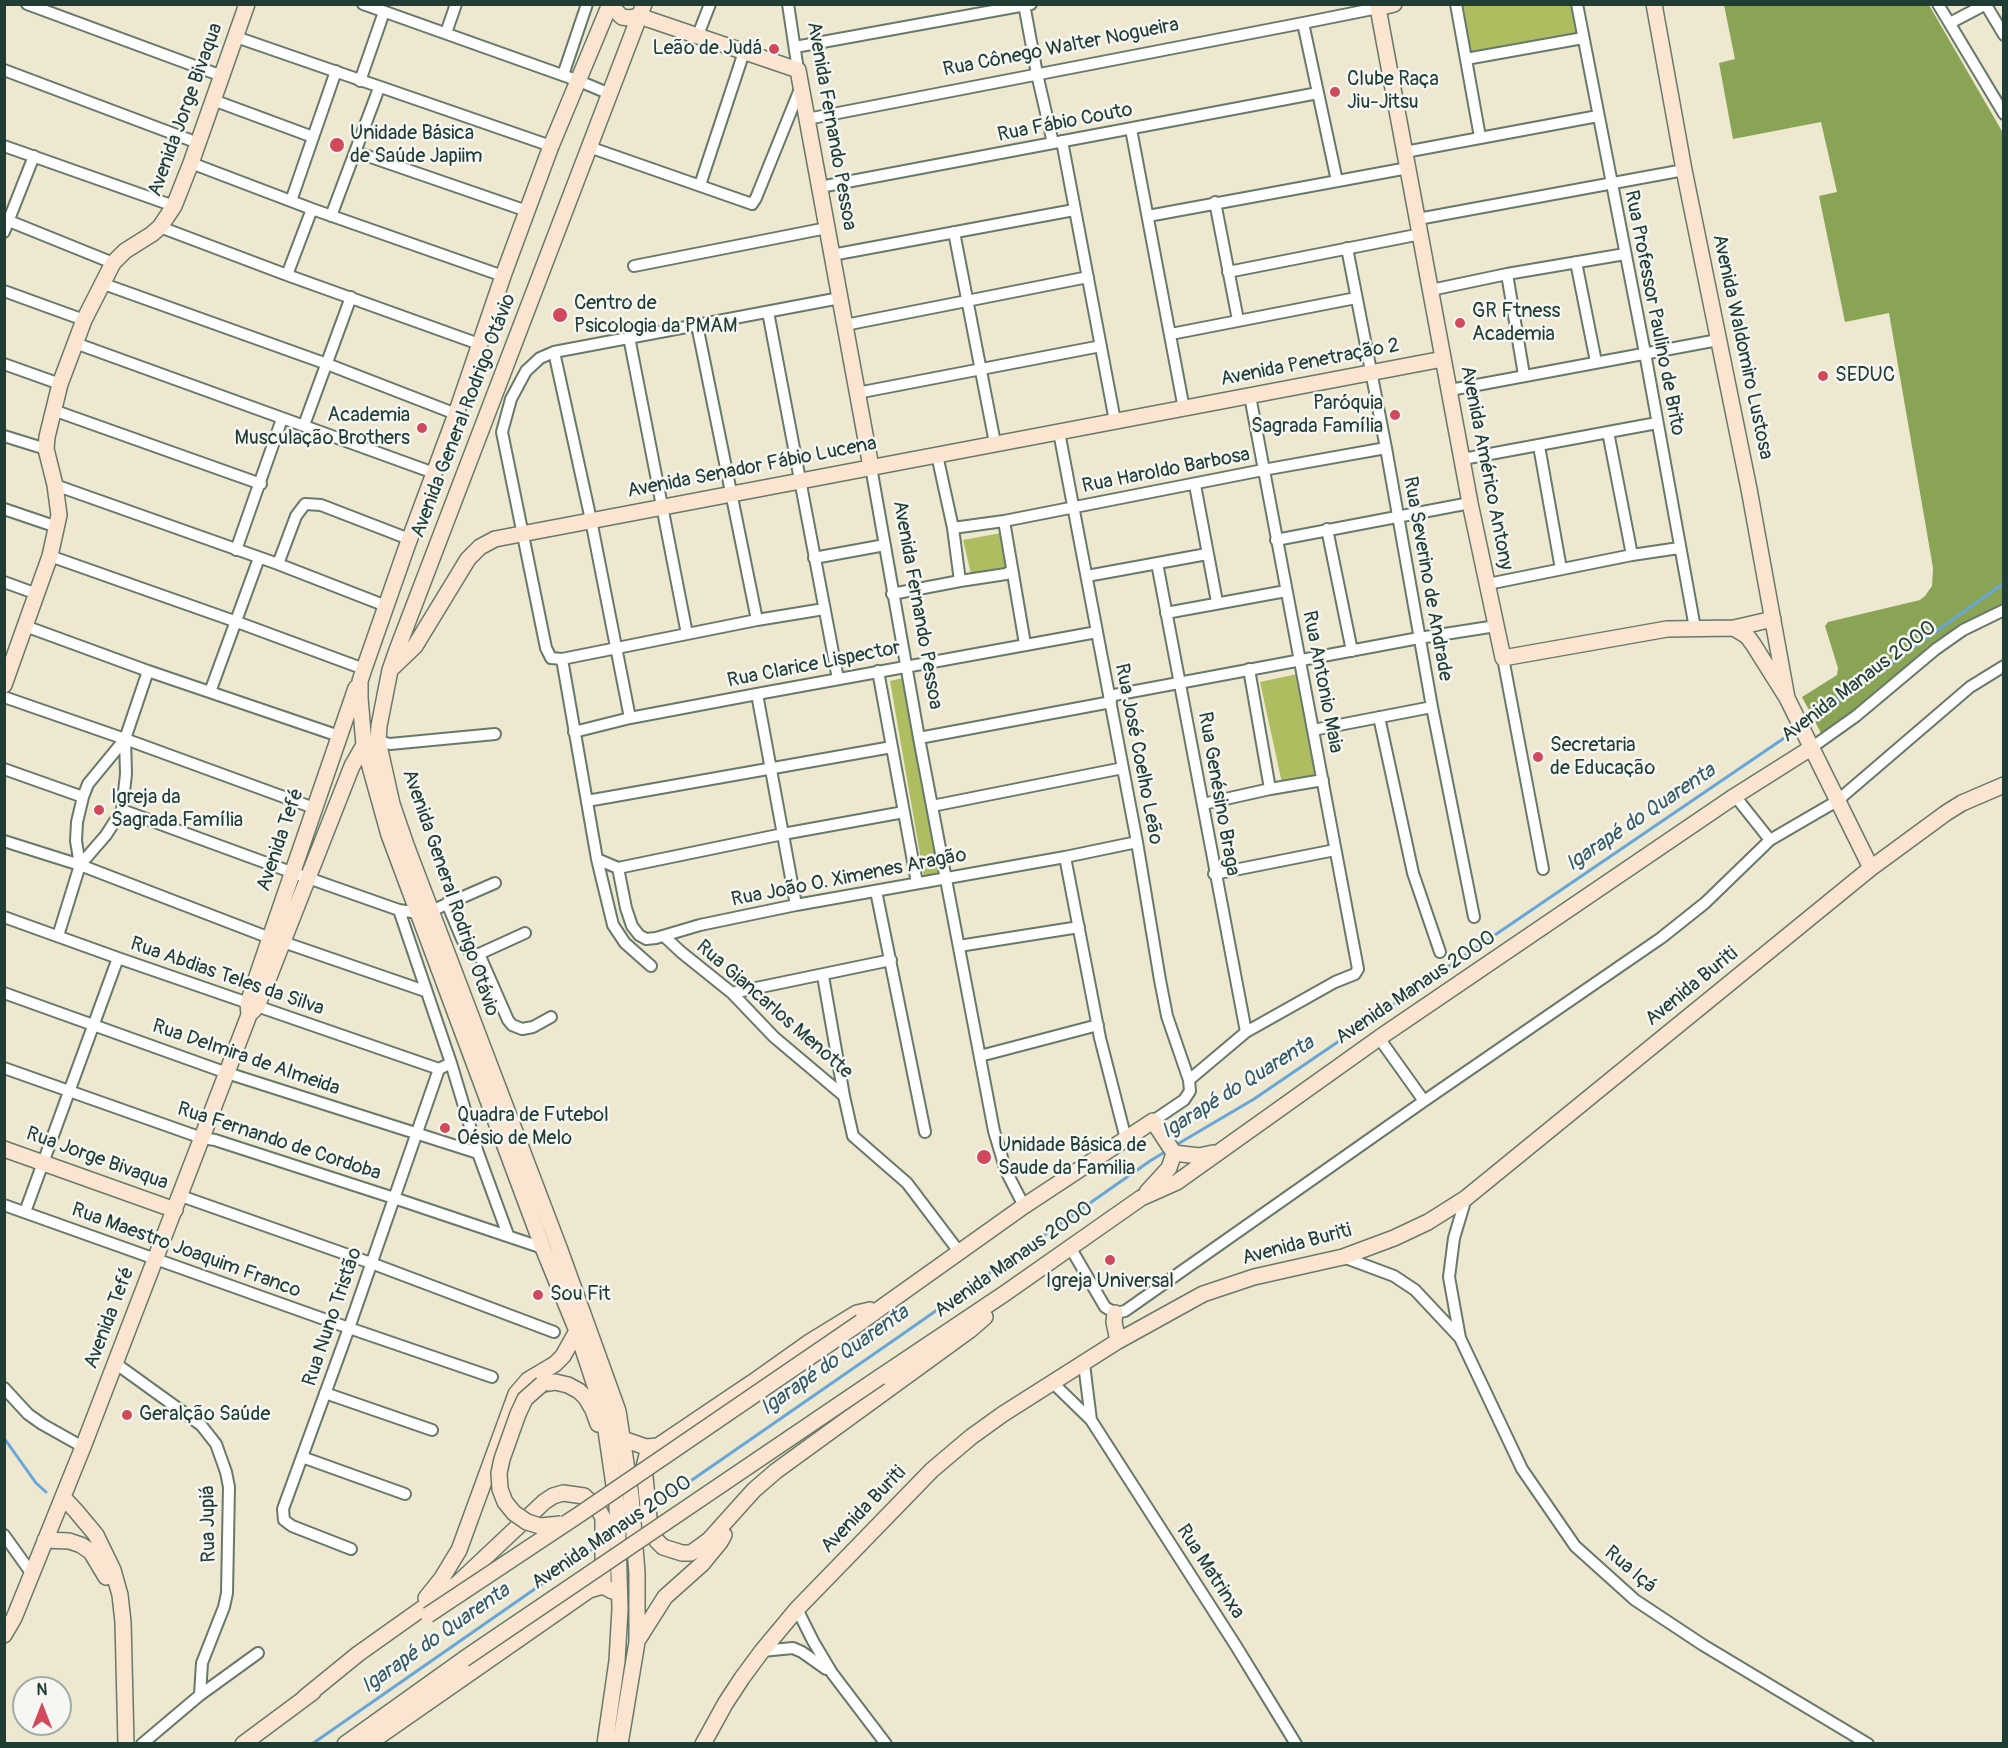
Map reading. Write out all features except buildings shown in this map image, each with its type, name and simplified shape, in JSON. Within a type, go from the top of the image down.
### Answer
[{"type":"main road","name":"Rua Cônego Walter Nogueira","points":[[1377,6],[1394,4]]},
{"type":"main road","name":"Avenida Waldomiro Lustosa","points":[[1654,4],[1684,170],[1749,489],[1787,698]]},
{"type":"main road","points":[[610,5],[622,17],[628,18],[642,10],[698,35],[798,70]]},
{"type":"main road","name":"Avenida General Rodrigo Otávio","points":[[610,5],[551,146],[409,539],[362,675],[361,717],[371,743],[389,835],[424,912],[601,1359],[618,1411],[631,1496],[637,1573],[637,1642],[620,1743]]},
{"type":"main road","name":"Avenida Jorge Bivaqua","points":[[4,686],[9,657],[25,626],[37,594],[57,527],[59,515],[55,485],[46,449],[60,384],[84,320],[112,263],[160,227],[174,206],[236,37],[243,6]]},
{"type":"main road","name":"Avenida Américo Antony","points":[[1377,6],[1470,503],[1503,658]]},
{"type":"main road","name":"Avenida General Rodrigo Otávio","points":[[371,743],[378,726],[390,670],[642,10]]},
{"type":"main road","name":"Avenida Fernando Pessoa","points":[[798,70],[871,467]]},
{"type":"main road","name":"Avenida Penetração 2","points":[[1184,409],[1443,360]]},
{"type":"main road","name":"Avenida Senador Fábio Lucena","points":[[390,670],[416,646],[468,559],[480,547],[495,539],[1184,409]]},
{"type":"main road","points":[[1503,658],[1667,629],[1734,628],[1773,619]]},
{"type":"main road","name":"Avenida Waldomiro Lustosa","points":[[1734,628],[1747,636],[1754,644],[1787,698],[1871,868]]},
{"type":"main road","name":"Avenida Tefé","points":[[4,1635],[14,1618],[83,1447],[252,1008],[276,940],[291,872],[362,675]]},
{"type":"main road","name":"Avenida Tefé","points":[[276,940],[307,878],[351,766],[371,743]]},
{"type":"main road","name":"Avenida Manaus 2000","points":[[345,1743],[464,1659],[1004,1294],[1141,1198],[1177,1182],[1379,1038],[1809,745]]},
{"type":"main road","name":"Avenida Buriti","points":[[703,1743],[725,1704],[762,1651],[797,1609],[932,1470],[1002,1414],[1118,1341],[1203,1294],[1254,1277],[1343,1257],[1394,1238],[1428,1222],[1466,1198],[1871,868],[1946,813],[2004,784]]},
{"type":"main road","name":"Avenida General Rodrigo Otávio","points":[[424,912],[543,1248],[577,1331],[598,1391],[611,1459],[620,1546],[617,1661],[605,1743]]},
{"type":"main road","points":[[1156,1126],[1173,1151],[1198,1156],[1219,1152]]},
{"type":"main road","name":"Avenida Manaus 2000","points":[[243,1743],[304,1698],[861,1322],[1024,1206],[1126,1139],[1156,1126]]},
{"type":"main road","name":"Rua Jorge Bivaqua","points":[[4,1149],[178,1203]]},
{"type":"main road","points":[[1141,1198],[1169,1168],[1173,1151]]},
{"type":"main road","points":[[884,1306],[857,1313],[808,1343],[658,1446],[645,1460],[650,1528],[663,1547],[682,1553],[691,1553],[709,1540],[754,1490],[776,1471],[970,1330],[988,1314],[1004,1294]]},
{"type":"main road","points":[[1115,1313],[1114,1322],[1118,1341]]},
{"type":"main road","points":[[411,1617],[442,1578],[459,1550],[516,1394],[528,1380],[555,1364],[563,1356],[577,1331]]},
{"type":"main road","points":[[567,1522],[540,1526],[527,1522],[514,1514],[505,1502],[500,1489],[499,1473],[502,1459],[525,1399],[542,1384],[555,1382],[579,1391],[593,1410],[611,1459]]},
{"type":"main road","points":[[623,1439],[642,1446],[658,1446]]},
{"type":"main road","points":[[304,1698],[358,1654],[458,1583],[553,1496],[563,1493],[584,1496],[594,1504],[603,1518],[603,1586]]},
{"type":"main road","points":[[63,1497],[96,1535],[113,1570],[120,1595],[123,1622],[126,1743]]},
{"type":"main road","points":[[637,1642],[664,1597],[702,1564],[720,1542],[734,1514]]},
{"type":"main road","points":[[45,1540],[69,1541],[81,1545],[91,1552],[106,1577],[113,1611],[116,1743]]},
{"type":"main road","points":[[368,1743],[590,1590],[603,1586],[615,1593],[620,1609]]},
{"type":"street","points":[[27,4],[222,76]]},
{"type":"street","points":[[363,4],[610,94]]},
{"type":"street","points":[[446,33],[456,4]]},
{"type":"street","points":[[698,35],[711,4]]},
{"type":"street","name":"Avenida Fernando Pessoa","points":[[788,4],[798,70]]},
{"type":"street","points":[[1456,4],[1480,137]]},
{"type":"street","name":"Rua Professor Paulino de Brito","points":[[1577,4],[1645,353],[1695,628]]},
{"type":"street","points":[[1938,4],[2004,114]]},
{"type":"street","points":[[563,75],[586,5]]},
{"type":"street","points":[[795,47],[1027,5],[1037,74],[1074,210],[1115,422]]},
{"type":"street","points":[[1950,22],[1986,5],[2004,35]]},
{"type":"street","name":"Rua Cônego Walter Nogueira","points":[[807,119],[1303,23],[1377,6]]},
{"type":"street","points":[[360,81],[384,12]]},
{"type":"street","points":[[1303,23],[1337,181]]},
{"type":"street","points":[[236,37],[551,146]]},
{"type":"street","points":[[1466,59],[1583,38]]},
{"type":"street","points":[[700,185],[744,52]]},
{"type":"street","points":[[4,70],[198,143]]},
{"type":"street","points":[[291,201],[336,71]]},
{"type":"street","points":[[332,216],[379,88]]},
{"type":"street","points":[[589,147],[749,204],[754,202],[800,89]]},
{"type":"street","name":"Rua Fábio Couto","points":[[820,187],[1317,93]]},
{"type":"street","points":[[213,100],[313,137]]},
{"type":"street","points":[[1406,152],[1598,116]]},
{"type":"street","points":[[1131,129],[1184,409]]},
{"type":"street","points":[[4,146],[174,206]]},
{"type":"street","points":[[356,152],[527,211]]},
{"type":"street","points":[[4,232],[34,156]]},
{"type":"street","points":[[191,163],[312,209],[503,276]]},
{"type":"street","points":[[1148,216],[1408,168]]},
{"type":"street","points":[[1228,272],[1347,248],[1420,227],[1684,170]]},
{"type":"street","points":[[1215,202],[1238,320]]},
{"type":"street","points":[[286,275],[312,209]]},
{"type":"street","points":[[832,255],[1074,210]]},
{"type":"street","points":[[9,220],[112,263]]},
{"type":"street","points":[[160,227],[479,344]]},
{"type":"street","points":[[634,266],[827,228]]},
{"type":"street","points":[[954,232],[995,443]]},
{"type":"street","name":"Rua Severino de Andrade","points":[[1347,248],[1386,448],[1431,707],[1474,917]]},
{"type":"street","points":[[1431,290],[1624,254]]},
{"type":"street","points":[[1576,262],[1596,362]]},
{"type":"street","points":[[1507,274],[1524,375]]},
{"type":"street","points":[[845,325],[1088,277]]},
{"type":"street","points":[[101,283],[327,364],[456,414]]},
{"type":"street","points":[[4,291],[84,320]]},
{"type":"street","points":[[304,425],[351,297]]},
{"type":"street","points":[[824,609],[562,659],[551,658],[546,648],[502,432],[511,399],[526,371],[540,358],[554,352],[840,298]]},
{"type":"street","points":[[1171,334],[1356,298]]},
{"type":"street","points":[[768,312],[838,679]]},
{"type":"street","points":[[698,325],[757,620]]},
{"type":"street","points":[[629,337],[687,634]]},
{"type":"street","points":[[1450,390],[1719,340]]},
{"type":"street","points":[[75,343],[434,473]]},
{"type":"street","points":[[857,393],[1101,346]]},
{"type":"street","points":[[554,352],[591,520],[630,718]]},
{"type":"street","points":[[4,364],[60,384]]},
{"type":"street","name":"Rua Antonio Maia","points":[[1246,1032],[1335,982],[1355,974],[1358,965],[1250,396]]},
{"type":"street","points":[[53,410],[261,484]]},
{"type":"street","points":[[236,550],[282,419]]},
{"type":"street","points":[[1463,459],[1657,423]]},
{"type":"street","name":"Rua José Coelho Leão","points":[[1059,432],[1137,842],[1167,1016],[1189,1080]]},
{"type":"street","points":[[1608,432],[1632,555]]},
{"type":"street","points":[[4,436],[46,449]]},
{"type":"street","points":[[1539,446],[1561,570]]},
{"type":"street","name":"Rua Haroldo Barbosa","points":[[953,528],[1004,521],[1386,448]]},
{"type":"street","points":[[937,455],[953,528],[960,581]]},
{"type":"street","name":"Avenida Fernando Pessoa","points":[[871,467],[905,665],[999,1150],[1006,1171],[1024,1206]]},
{"type":"street","points":[[55,485],[278,564],[386,606]]},
{"type":"street","points":[[1195,485],[1217,602]]},
{"type":"street","points":[[1276,540],[1470,503]]},
{"type":"street","points":[[278,564],[296,516],[305,504],[321,505],[409,539]]},
{"type":"street","points":[[4,509],[57,527]]},
{"type":"street","points":[[1004,521],[1025,644]]},
{"type":"street","points":[[1327,530],[1352,651]]},
{"type":"street","points":[[814,558],[885,545]]},
{"type":"street","points":[[1488,584],[1632,555],[1679,548]]},
{"type":"street","points":[[1087,576],[1208,554]]},
{"type":"street","points":[[50,556],[237,622],[362,675]]},
{"type":"street","points":[[210,692],[259,558]]},
{"type":"street","name":"Rua Genésino Braga","points":[[1157,562],[1214,874],[1246,1032]]},
{"type":"street","points":[[892,594],[1011,572]]},
{"type":"street","points":[[4,582],[37,594]]},
{"type":"street","points":[[1166,613],[1286,591]]},
{"type":"street","name":"Avenida Manaus 2000","points":[[1809,745],[1856,716],[1936,649],[1963,630],[2004,610]]},
{"type":"street","points":[[25,626],[148,671],[339,736]]},
{"type":"street","points":[[919,738],[1249,669],[1496,626]]},
{"type":"street","name":"Rua Clarice Lispector","points":[[574,732],[630,718],[905,665],[1097,632]]},
{"type":"street","name":"Avenida Américo Antony","points":[[1503,658],[1542,869]]},
{"type":"street","points":[[562,659],[597,859],[613,925],[625,944],[651,966]]},
{"type":"street","points":[[1070,1247],[1105,1307],[1115,1313],[1125,1311],[1661,938],[1705,903],[1770,840],[1837,801],[1970,687],[2004,666]]},
{"type":"street","points":[[1249,669],[1270,789]]},
{"type":"street","points":[[58,936],[80,865],[106,835],[122,810],[126,774],[126,739],[148,671]]},
{"type":"street","points":[[878,671],[917,884]]},
{"type":"street","points":[[757,694],[796,905]]},
{"type":"street","points":[[4,698],[126,739],[314,808]]},
{"type":"street","points":[[1313,730],[1431,707]]},
{"type":"street","points":[[1379,717],[1413,873],[1440,952]]},
{"type":"street","points":[[371,743],[390,744],[495,734]]},
{"type":"street","points":[[80,865],[76,841],[77,822],[83,797],[88,784],[126,739]]},
{"type":"street","points":[[587,801],[892,747]]},
{"type":"street","points":[[4,768],[83,797]]},
{"type":"street","points":[[932,806],[1123,768]]},
{"type":"street","points":[[1203,804],[1323,780]]},
{"type":"street","points":[[1735,796],[1770,840]]},
{"type":"street","points":[[122,810],[399,910],[424,912],[495,883]]},
{"type":"street","points":[[597,859],[618,868],[904,812]]},
{"type":"street","points":[[4,841],[80,865],[276,940],[425,992]]},
{"type":"street","name":"Rua João O. Ximenes Aragão","points":[[618,868],[632,926],[639,935],[646,939],[665,937],[684,929],[796,905],[1137,842]]},
{"type":"street","points":[[1214,874],[1335,850]]},
{"type":"street","points":[[1065,857],[1098,1025],[1126,1139]]},
{"type":"street","points":[[876,891],[925,1132]]},
{"type":"street","points":[[447,903],[468,950],[474,954],[479,954],[525,933]]},
{"type":"street","points":[[399,910],[451,1063],[478,1153],[508,1235]]},
{"type":"street","name":"Rua Abdias Teles da Silva","points":[[4,917],[252,1008],[439,1069]]},
{"type":"street","points":[[959,946],[1079,927]]},
{"type":"street","name":"Rua Giancarlos Menotte","points":[[665,937],[732,993],[774,1037],[844,1096],[853,1136],[907,1183],[960,1253]]},
{"type":"street","points":[[479,954],[512,1025],[522,1029],[533,1027],[551,1017]]},
{"type":"street","points":[[25,1212],[118,958]]},
{"type":"street","points":[[732,993],[823,976],[891,960]]},
{"type":"street","points":[[823,976],[844,1096]]},
{"type":"street","name":"Rua Delmira de Almeida","points":[[4,993],[227,1073],[478,1153]]},
{"type":"street","points":[[980,1056],[1098,1025]]},
{"type":"street","points":[[1156,1126],[1184,1100],[1190,1091],[1189,1080],[1246,1032]]},
{"type":"street","points":[[1379,1038],[1424,1101]]},
{"type":"street","points":[[439,1069],[451,1063]]},
{"type":"street","name":"Rua Fernando de Cordoba","points":[[4,1068],[202,1138],[215,1140],[543,1248]]},
{"type":"street","name":"Rua Nuno Tristão","points":[[351,1549],[292,1526],[284,1520],[283,1509],[439,1069]]},
{"type":"street","name":"Rua Içá","points":[[1466,1198],[1454,1238],[1449,1277],[1460,1338],[1522,1469],[1575,1546],[1635,1600],[1703,1645],[1868,1743]]},
{"type":"street","points":[[178,1203],[370,1263],[555,1332]]},
{"type":"street","name":"Rua Maestro Joaquim Franco","points":[[4,1205],[492,1377]]},
{"type":"street","name":"Rua Içá","points":[[1343,1257],[1372,1267],[1401,1281],[1429,1304],[1460,1338]]},
{"type":"street","name":"Rua Jupiá","points":[[115,1363],[201,1425],[216,1444],[226,1472],[229,1487],[227,1593],[224,1607],[202,1663],[200,1695]]},
{"type":"street","name":"Rua Matrinxa","points":[[1084,1364],[1091,1420]]},
{"type":"street","name":"Rua Matrinxa","points":[[1053,1383],[1091,1420],[1296,1743]]},
{"type":"street","points":[[4,1388],[28,1414],[83,1447]]},
{"type":"street","points":[[325,1393],[432,1430]]},
{"type":"street","points":[[302,1457],[405,1494]]},
{"type":"street","points":[[4,1535],[32,1574]]},
{"type":"street","points":[[797,1609],[831,1672],[886,1743]]},
{"type":"street","points":[[762,1651],[793,1648],[831,1672]]},
{"type":"street","points":[[142,1743],[200,1695],[258,1653]]},
{"type":"green space","points":[[1458,5],[1576,5],[1581,36],[1467,56]]},
{"type":"green space","points":[[1724,5],[1929,5],[2003,133],[2003,604],[1961,626],[1933,645],[1822,735],[1802,697],[1837,675],[1838,668],[1825,626],[1828,622],[1920,600],[1932,586],[1933,568],[1889,313],[1845,322],[1819,196],[1837,192],[1821,122],[1733,139],[1719,63],[1735,59]]},
{"type":"green space","points":[[1001,533],[1008,570],[972,578],[963,540]]},
{"type":"green space","points":[[1297,674],[1318,776],[1282,783],[1260,682]]},
{"type":"green space","points":[[903,678],[940,873],[924,877],[890,681]]},
{"type":"waterway","name":"Igarapé do Quarenta","points":[[1804,725],[2004,583]]},
{"type":"waterway","name":"Igarapé do Quarenta","points":[[1176,1145],[1254,1099],[1796,730]]},
{"type":"waterway","name":"Igarapé do Quarenta","points":[[653,1507],[1168,1150]]},
{"type":"waterway","points":[[4,1438],[36,1483],[46,1492]]},
{"type":"waterway","name":"Igarapé do Quarenta","points":[[312,1744],[598,1545]]},
{"type":"place","name":"Leão de Judá","points":[[774,49]]},
{"type":"place","name":"Clube Raça Jiu-Jitsu","points":[[1335,92]]},
{"type":"place","name":"Unidade Básica de Saúde Japiim","points":[[337,145]]},
{"type":"place","name":"Centro de Psicologia da PMAM","points":[[560,315]]},
{"type":"place","name":"GR Ftness Academia","points":[[1460,323]]},
{"type":"place","name":"SEDUC","points":[[1823,376]]},
{"type":"place","name":"Paróquia Sagrada Família","points":[[1395,415]]},
{"type":"place","name":"Academia Musculação Brothers","points":[[422,428]]},
{"type":"place","name":"Secretaria de Educação","points":[[1538,757]]},
{"type":"place","name":"Igreja da Sagrada Família","points":[[99,810]]},
{"type":"place","name":"Quadra de Futebol Oésio de Melo","points":[[445,1128]]},
{"type":"place","name":"Unidade Básica de Saude da Familia","points":[[984,1157]]},
{"type":"place","name":"Igreja Universal","points":[[1110,1260]]},
{"type":"place","name":"Sou Fit","points":[[538,1295]]},
{"type":"place","name":"Geralção Saúde","points":[[127,1415]]}]
